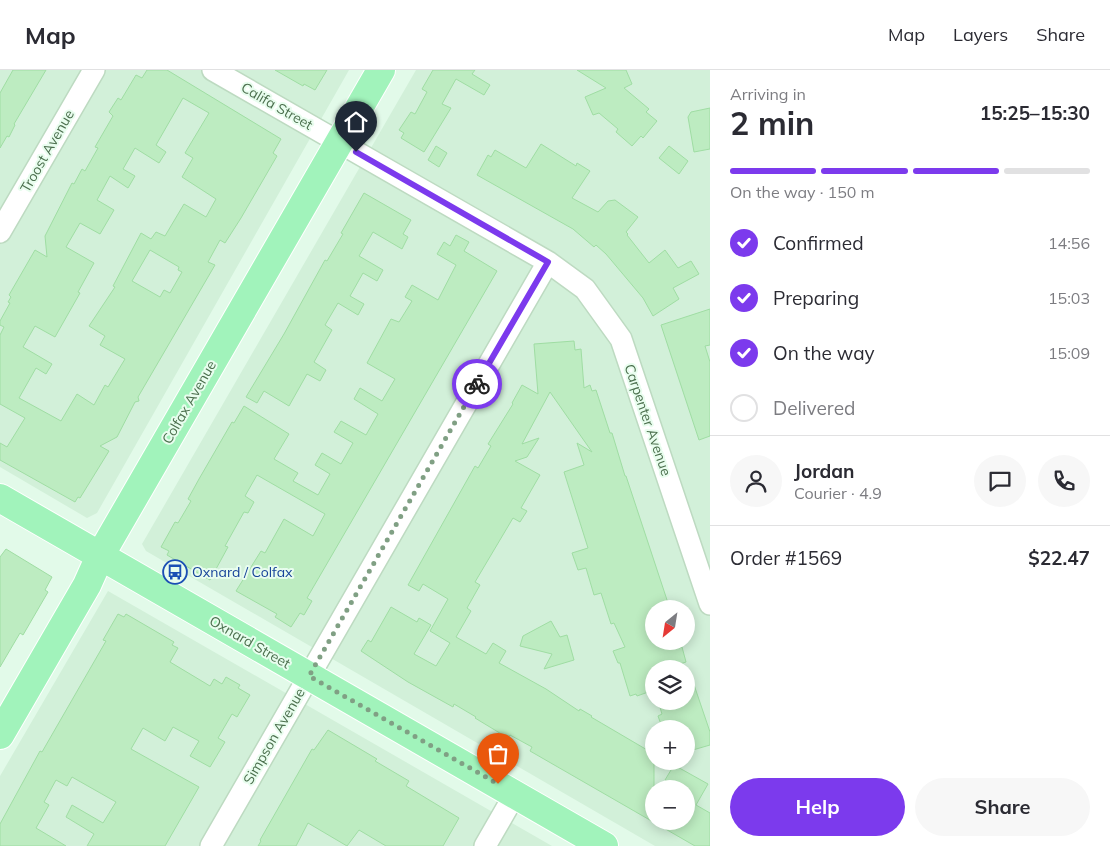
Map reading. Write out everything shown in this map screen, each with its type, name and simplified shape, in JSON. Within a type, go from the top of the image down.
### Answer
[{"type":"main road","name":"Colfax Avenue","points":[[0,735],[87,585],[100,556],[382,70]]},
{"type":"main road","name":"Oxnard Street","points":[[0,498],[604,846]]},
{"type":"street","name":"Troost Avenue","points":[[0,232],[94,70]]},
{"type":"street","name":"Califa Street","points":[[214,70],[548,262]]},
{"type":"street","name":"Carpenter Avenue","points":[[548,262],[585,289],[621,339],[710,604]]},
{"type":"street","name":"Simpson Avenue","points":[[210,846],[548,262]]},
{"type":"street","points":[[485,846],[515,794]]},
{"type":"shaded area","points":[[0,70],[349,70],[97,513],[87,518],[0,467]]},
{"type":"shaded area","points":[[416,70],[710,70],[710,846],[655,846],[146,551],[142,544]]},
{"type":"shaded area","points":[[108,591],[552,846],[0,846],[0,776]]},
{"type":"building","points":[[13,70],[46,70],[14,124],[9,137],[7,136],[0,148],[0,93]]},
{"type":"building","points":[[147,70],[167,70],[281,139],[273,153],[277,156],[241,218],[225,243],[220,240],[208,262],[215,265],[138,397],[139,401],[135,402],[117,437],[100,446],[109,451],[80,498],[78,497],[75,502],[0,460],[0,443],[7,447],[25,418],[0,404],[0,335],[4,327],[0,325],[0,321],[10,303],[8,302],[11,297],[9,295],[35,250],[47,257],[45,236],[72,183],[74,184],[82,169],[85,171],[98,148],[95,147],[113,116],[109,112],[118,98],[121,100],[136,75],[142,78]],"holes":[[[183,98],[209,113],[185,153],[193,158],[182,177],[216,199],[206,217],[184,204],[165,236],[156,232],[151,239],[141,233],[113,286],[115,287],[89,326],[105,336],[100,345],[125,359],[108,387],[105,385],[94,405],[77,394],[61,421],[19,398],[36,368],[46,374],[52,364],[23,347],[35,326],[55,337],[80,293],[78,292],[94,263],[66,247],[80,223],[100,234],[114,210],[97,200],[110,176],[128,188],[135,176],[123,169],[135,148],[159,163],[166,152],[156,145]],[[150,250],[179,267],[178,270],[182,272],[170,293],[164,290],[160,297],[132,281]]]},
{"type":"building","points":[[275,70],[327,70],[315,90],[304,84],[303,86]]},
{"type":"building","points":[[433,70],[475,70],[472,74],[490,85],[484,95],[456,79],[442,104],[451,108],[424,152],[401,138],[404,133],[399,130],[411,112],[415,114],[427,92],[422,89]]},
{"type":"building","points":[[577,70],[626,70],[632,84],[624,88],[649,109],[646,112],[657,121],[643,138],[641,136],[632,146],[616,132],[618,129],[599,113],[593,115],[585,97],[606,88]]},
{"type":"building","points":[[710,108],[710,149],[694,152],[688,117],[691,112]]},
{"type":"building","points":[[541,144],[576,166],[577,163],[590,171],[572,198],[598,212],[608,201],[615,200],[638,217],[626,232],[649,263],[665,250],[678,268],[691,261],[699,274],[673,288],[679,299],[653,316],[643,298],[606,254],[596,245],[594,247],[573,229],[477,175],[488,155],[491,157],[495,150],[526,168]]},
{"type":"building","points":[[436,146],[447,153],[439,167],[428,160]]},
{"type":"building","points":[[669,146],[688,161],[679,174],[659,158]]},
{"type":"building","points":[[364,193],[411,220],[403,234],[408,237],[402,249],[373,232],[359,256],[383,270],[377,281],[363,273],[350,296],[364,304],[358,315],[338,303],[325,325],[332,330],[314,362],[326,370],[320,381],[307,374],[289,406],[264,391],[257,403],[246,397],[325,260],[327,261],[343,234],[341,233]]},
{"type":"building","points":[[456,235],[469,242],[464,251],[497,271],[307,598],[312,601],[304,615],[300,613],[291,627],[275,617],[277,614],[236,591],[261,551],[265,553],[284,519],[313,536],[325,514],[257,475],[245,496],[254,502],[248,513],[244,512],[225,546],[228,547],[210,580],[167,555],[169,551],[161,547],[175,522],[178,523],[191,501],[188,499],[199,479],[232,422],[234,423],[244,406],[289,434],[274,459],[298,473],[293,481],[318,495],[330,474],[315,465],[322,453],[341,464],[353,443],[334,432],[341,421],[366,435],[378,414],[354,399],[360,388],[382,401],[395,379],[367,363],[391,319],[399,322],[412,301],[405,297],[412,285],[438,300],[456,265],[437,254],[444,242],[450,246]]},
{"type":"building","points":[[710,309],[710,345],[705,346],[710,362],[710,436],[699,440],[661,325]]},
{"type":"building","points":[[574,341],[575,350],[581,349],[584,388],[590,385],[592,391],[596,390],[667,600],[645,600],[645,650],[683,650],[685,660],[645,660],[645,693],[630,696],[620,663],[618,663],[613,651],[625,647],[614,623],[611,624],[601,593],[594,595],[586,568],[578,570],[572,553],[588,548],[564,472],[584,465],[577,443],[592,452],[550,392],[522,444],[539,438],[527,457],[515,461],[540,475],[521,508],[527,511],[520,522],[513,518],[475,582],[480,585],[467,608],[471,611],[456,637],[486,654],[493,643],[506,651],[499,663],[645,749],[645,770],[654,770],[654,780],[645,780],[645,817],[530,751],[532,747],[510,735],[508,738],[454,704],[453,707],[408,682],[361,651],[368,640],[371,642],[391,607],[417,622],[419,618],[431,625],[414,654],[436,666],[450,643],[430,631],[448,599],[423,584],[419,591],[408,585],[475,466],[478,468],[491,446],[488,444],[513,404],[522,385],[538,394],[534,344]]},
{"type":"building","points":[[6,549],[52,577],[45,590],[48,592],[23,635],[20,633],[0,667],[0,557]]},
{"type":"building","points":[[118,614],[124,617],[126,614],[174,642],[172,645],[178,648],[170,662],[210,686],[214,679],[222,684],[226,677],[240,685],[238,688],[250,695],[237,717],[232,714],[218,738],[225,742],[210,767],[190,756],[199,741],[173,727],[165,741],[143,728],[131,749],[199,787],[165,846],[87,846],[94,834],[66,817],[72,805],[103,823],[116,802],[72,777],[67,786],[56,780],[44,802],[49,805],[36,828],[66,846],[0,846],[0,824],[40,751],[42,752],[106,641],[103,640]]},
{"type":"building","points":[[551,621],[560,637],[567,635],[574,660],[544,669],[552,654],[520,646],[523,636]]},
{"type":"building","points":[[695,688],[710,732],[710,745],[695,749],[695,720],[659,720],[658,716],[662,714],[661,710],[695,710]]},
{"type":"building","points":[[328,730],[377,759],[375,761],[409,781],[406,786],[459,818],[443,846],[386,846],[359,830],[347,846],[308,823],[296,846],[258,846],[312,749],[314,750]]},
{"type":"building","points":[[671,770],[683,770],[708,784],[696,805],[710,813],[710,846],[695,846],[667,830],[695,830],[695,780],[665,780]]},
{"type":"way so far","points":[[477,384],[309,676],[498,784]]},
{"type":"place","name":"Oxnard / Colfax","points":[[175,572]]},
{"type":"route","points":[[356,152],[548,262],[477,384]]}]
